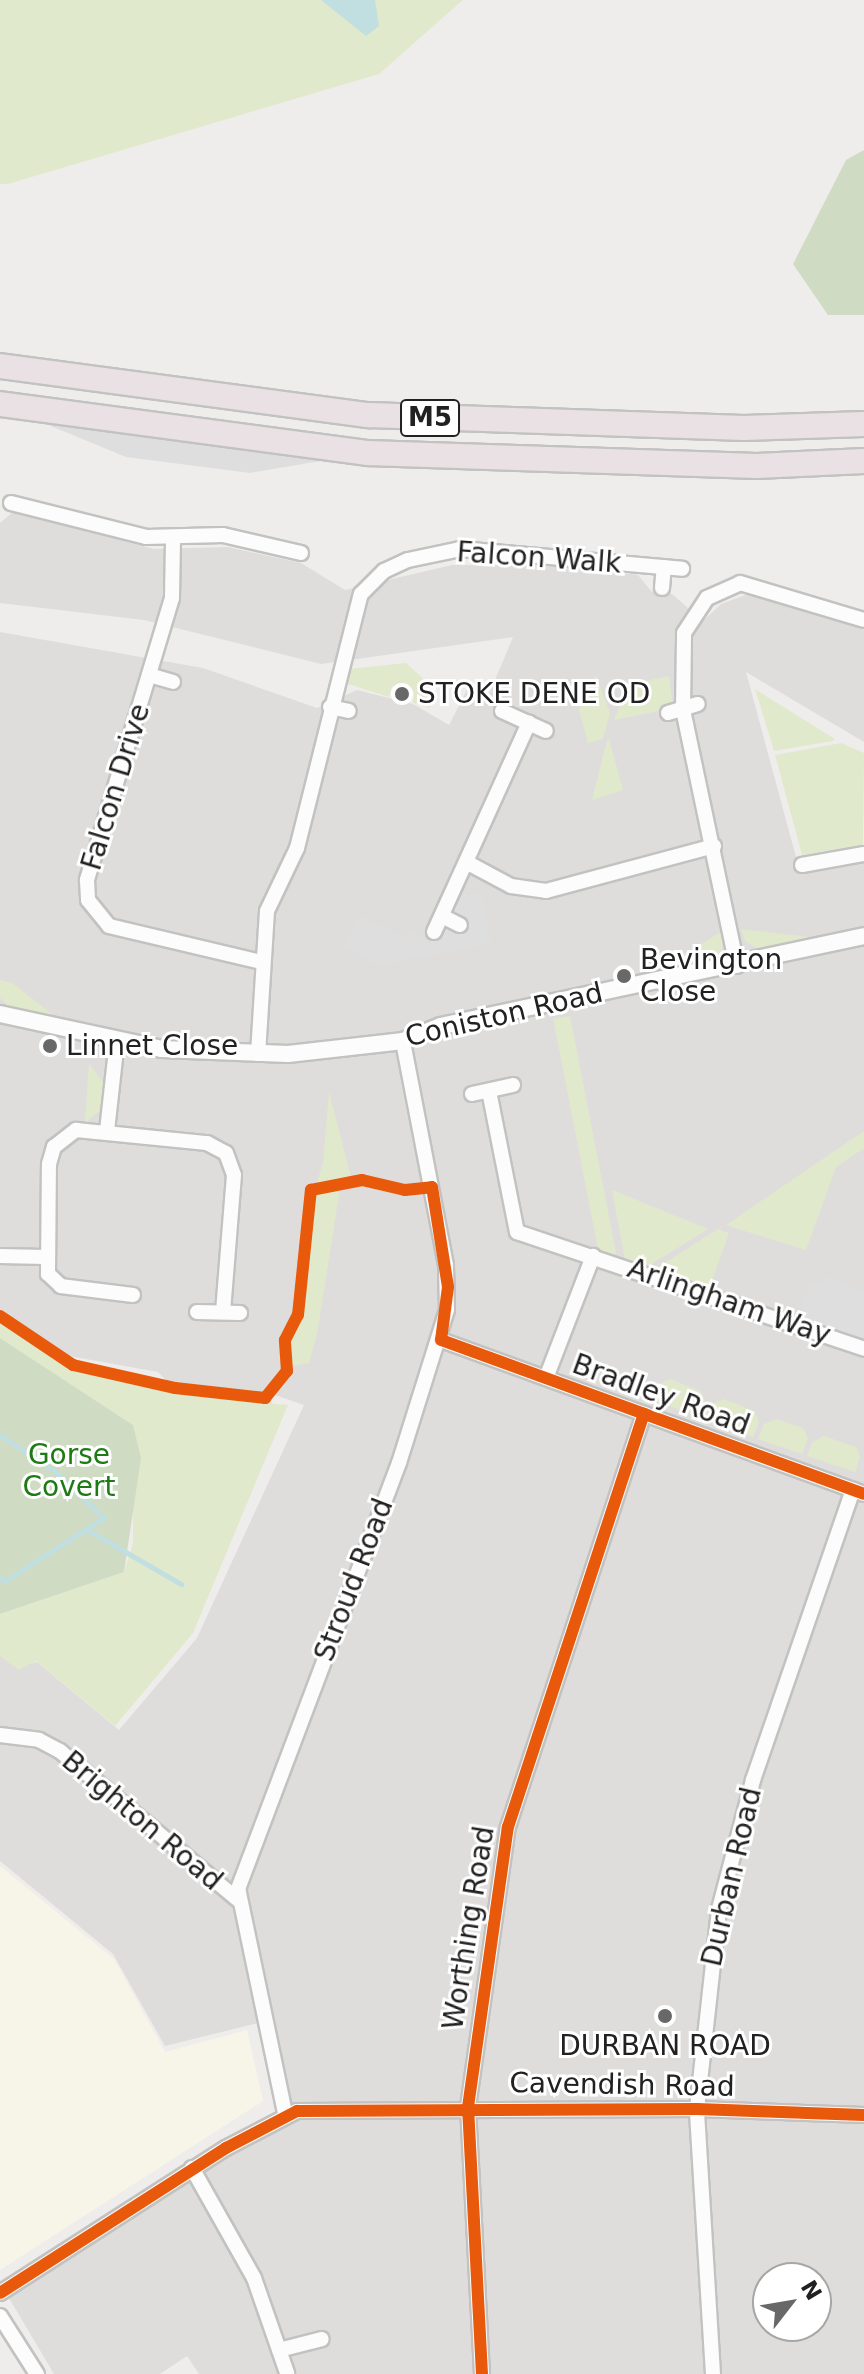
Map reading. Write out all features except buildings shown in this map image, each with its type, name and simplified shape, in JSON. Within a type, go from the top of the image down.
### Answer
[{"type":"highway","name":"M5","points":[[0,366],[369,415],[729,428],[864,424]]},
{"type":"highway","name":"M5","points":[[0,404],[368,453],[757,466],[864,461]]},
{"type":"street","points":[[11,503],[26,516],[173,540],[223,535],[301,553]]},
{"type":"street","name":"Falcon Drive","points":[[173,540],[172,598],[87,880],[88,900],[109,926],[261,962]]},
{"type":"street","name":"Falcon Walk","points":[[330,707],[361,594],[384,571],[408,560],[460,549],[682,569]]},
{"type":"street","points":[[662,588],[664,567]]},
{"type":"street","points":[[737,966],[683,709],[680,672],[692,615],[723,587],[759,586],[864,620]]},
{"type":"street","name":"Falcon Drive","points":[[149,675],[173,682]]},
{"type":"street","points":[[668,713],[698,704]]},
{"type":"street","points":[[258,1054],[261,962],[267,911],[297,848],[330,707],[349,711]]},
{"type":"street","points":[[502,711],[546,731]]},
{"type":"street","points":[[434,932],[468,863],[529,723]]},
{"type":"street","points":[[468,863],[511,886],[546,891],[714,846]]},
{"type":"street","points":[[802,865],[864,854]]},
{"type":"street","points":[[442,916],[460,925]]},
{"type":"street","name":"Coniston Road","points":[[0,1014],[117,1041],[258,1054],[403,1041],[441,1026],[737,966],[864,936]]},
{"type":"street","points":[[107,1131],[117,1041]]},
{"type":"street","name":"Stroud Road","points":[[237,1899],[441,1340],[446,1265],[403,1041]]},
{"type":"street","points":[[472,1094],[513,1085]]},
{"type":"street","name":"Arlingham Way","points":[[489,1091],[517,1232],[864,1347]]},
{"type":"street","points":[[133,1295],[61,1286],[48,1274],[45,1257],[54,1147],[76,1130],[207,1143],[226,1153],[234,1175],[223,1312]]},
{"type":"street","points":[[0,1256],[45,1257]]},
{"type":"street","name":"Arlingham Way","points":[[546,1378],[593,1256]]},
{"type":"street","points":[[197,1312],[240,1313]]},
{"type":"street","name":"Bradley Road","points":[[441,1340],[858,1492]]},
{"type":"street","name":"Worthing Road","points":[[482,2374],[468,2107],[508,1827],[644,1414]]},
{"type":"street","name":"Durban Road","points":[[713,2374],[697,2109],[719,1909],[753,1780],[858,1492]]},
{"type":"street","name":"Brighton Road","points":[[0,1735],[39,1740],[60,1751],[237,1899]]},
{"type":"street","points":[[237,1899],[285,2113]]},
{"type":"street","name":"Cavendish Road","points":[[0,2293],[192,2168],[285,2113],[468,2107],[697,2109],[864,2115]]},
{"type":"street","points":[[192,2168],[238,2245],[287,2373]]},
{"type":"street","points":[[0,2316],[37,2374]]},
{"type":"street","points":[[279,2350],[322,2339]]},
{"type":"shaded area","points":[[0,405],[368,453],[250,473],[126,457]]},
{"type":"shaded area","points":[[13,512],[154,549],[228,547],[301,563],[345,590],[452,565],[540,565],[638,575],[652,592],[672,594],[703,621],[721,604],[757,591],[864,630],[864,742],[746,672],[796,857],[864,846],[864,2374],[199,2374],[187,2356],[160,2374],[54,2374],[9,2298],[293,2111],[274,2019],[165,2046],[113,1954],[0,1861],[0,1653],[20,1666],[37,1662],[119,1730],[197,1638],[304,1405],[269,1393],[170,1384],[158,1372],[69,1356],[0,1309],[0,632],[203,668],[317,708],[357,690],[413,704],[449,725],[468,688],[489,694],[513,637],[321,664],[144,620],[0,603],[0,523]]},
{"type":"shaded area","points":[[481,894],[491,943],[378,965],[344,947],[360,916],[405,938],[409,930],[430,938],[451,897]]},
{"type":"shaded area","points":[[824,1277],[864,1291],[864,1349],[796,1325],[810,1283],[820,1287]]},
{"type":"shaded area","points":[[0,1866],[114,1959],[165,2052],[247,2030],[263,2101],[0,2270]]},
{"type":"green space","points":[[0,0],[463,0],[379,74],[0,184]]},
{"type":"green space","points":[[864,150],[864,315],[828,315],[793,264],[846,160]]},
{"type":"green space","points":[[406,663],[429,684],[430,708],[413,703],[414,691],[392,686],[389,697],[345,683],[349,669]]},
{"type":"green space","points":[[596,675],[610,713],[603,739],[588,743],[579,710]]},
{"type":"green space","points":[[669,676],[673,708],[614,720],[630,684]]},
{"type":"green space","points":[[755,689],[835,739],[774,751]]},
{"type":"green space","points":[[607,741],[623,790],[592,800]]},
{"type":"green space","points":[[841,743],[864,753],[863,845],[802,855],[775,755]]},
{"type":"green space","points":[[741,929],[825,939],[761,951],[745,941]]},
{"type":"green space","points":[[724,930],[722,950],[707,963],[659,970]]},
{"type":"green space","points":[[0,980],[12,983],[62,1022],[9,1007],[0,998]]},
{"type":"green space","points":[[570,1016],[616,1254],[599,1257],[553,1019]]},
{"type":"green space","points":[[89,1063],[106,1087],[99,1111],[85,1123]]},
{"type":"green space","points":[[329,1092],[351,1177],[316,1185],[323,1163]]},
{"type":"green space","points":[[864,1131],[864,1148],[836,1167],[806,1250],[726,1225]]},
{"type":"green space","points":[[340,1189],[317,1334],[309,1363],[291,1366],[288,1340],[302,1321],[309,1202],[314,1194]]},
{"type":"green space","points":[[612,1190],[708,1229],[650,1265],[625,1259]]},
{"type":"green space","points":[[718,1229],[729,1233],[709,1288],[657,1268]]},
{"type":"green space","points":[[0,1321],[68,1368],[175,1394],[288,1405],[193,1633],[115,1726],[36,1661],[19,1670],[0,1656],[0,1614],[124,1572],[133,1543],[133,1425],[0,1338]]},
{"type":"green space","name":"Gorse Covert","points":[[0,1338],[133,1425],[141,1458],[124,1572],[0,1614]]},
{"type":"green space","points":[[670,1379],[700,1391],[705,1401],[699,1417],[651,1399],[657,1385]]},
{"type":"green space","points":[[724,1399],[754,1411],[759,1422],[753,1437],[705,1419],[710,1405]]},
{"type":"green space","points":[[776,1419],[803,1428],[808,1439],[802,1454],[758,1439],[764,1424]]},
{"type":"green space","points":[[824,1436],[856,1447],[860,1457],[855,1472],[807,1456],[812,1442]]},
{"type":"water","points":[[321,0],[375,0],[379,26],[366,36]]},
{"type":"waterway","points":[[0,1435],[56,1472],[104,1518],[86,1529],[181,1584]]},
{"type":"waterway","points":[[0,1578],[5,1581],[86,1529]]},
{"type":"cycle path","points":[[0,1316],[73,1365],[175,1388],[265,1398],[287,1371],[285,1340],[298,1315],[311,1190],[362,1180],[405,1190],[432,1187],[448,1287],[441,1340],[864,1494]]},
{"type":"cycle path","points":[[482,2374],[468,2107],[508,1827],[644,1414]]},
{"type":"cycle path","points":[[0,2293],[226,2148],[297,2111],[697,2109],[864,2115]]},
{"type":"place","name":"STOKE DENE OD","points":[[402,694]]},
{"type":"place","name":"Bevington Close","points":[[624,976]]},
{"type":"place","name":"Linnet Close","points":[[50,1046]]},
{"type":"place","name":"DURBAN ROAD","points":[[665,2016]]}]
